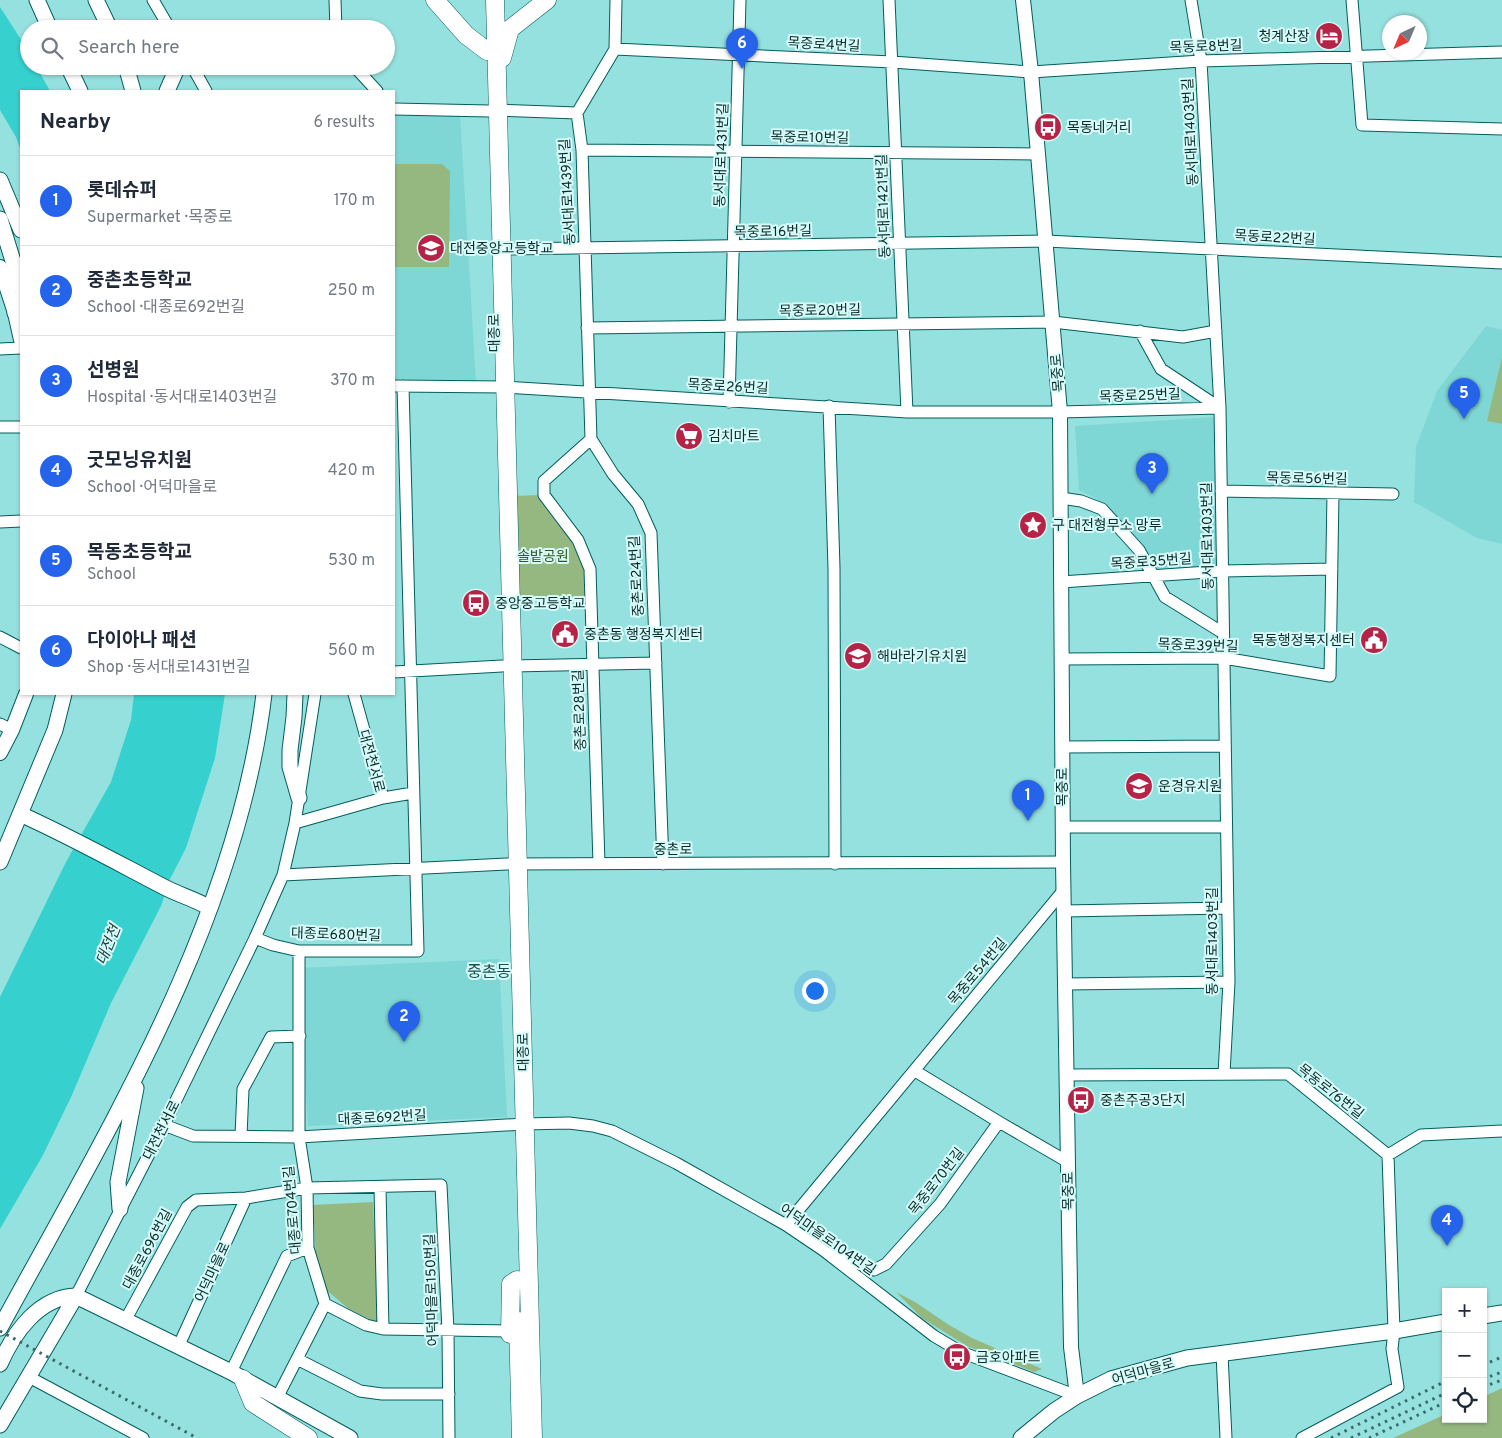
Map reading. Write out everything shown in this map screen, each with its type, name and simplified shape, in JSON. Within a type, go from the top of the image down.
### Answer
[{"type":"main road","points":[[36,0],[46,20]]},
{"type":"main road","points":[[96,0],[106,20]]},
{"type":"main road","points":[[435,0],[466,35],[488,51]]},
{"type":"main road","name":"대종로","points":[[486,0],[502,250],[500,387]]},
{"type":"main road","name":"대종로","points":[[495,0],[497,75],[493,110],[523,1286],[521,1438]]},
{"type":"main road","points":[[497,75],[510,29],[547,0]]},
{"type":"main road","points":[[72,75],[80,90]]},
{"type":"main road","points":[[129,75],[133,90]]},
{"type":"main road","points":[[167,90],[174,75]]},
{"type":"main road","points":[[0,180],[20,228]]},
{"type":"main road","points":[[0,219],[20,284]]},
{"type":"main road","points":[[15,313],[20,300]]},
{"type":"main road","points":[[0,862],[54,730],[64,695]]},
{"type":"main road","points":[[0,1328],[138,1074],[194,948],[235,836],[264,695]]},
{"type":"main road","points":[[295,695],[290,766],[299,798]]},
{"type":"main road","points":[[20,814],[172,891],[210,908]]},
{"type":"main road","points":[[120,1209],[118,1182],[138,1074]]},
{"type":"main road","points":[[512,1438],[511,1284],[523,1286],[538,1438]]},
{"type":"main road","name":"대종로","points":[[523,1286],[533,1438]]},
{"type":"main road","points":[[0,1364],[18,1330],[35,1312],[65,1296],[76,1296],[126,1319],[237,1376],[350,1438]]},
{"type":"main road","name":"대전천서로","points":[[0,1425],[76,1296]]},
{"type":"main road","points":[[1487,1315],[1502,1313]]},
{"type":"main road","name":"어덕마을로","points":[[1021,1438],[1077,1396],[1111,1379],[1187,1358],[1394,1331],[1442,1323]]},
{"type":"main road","points":[[237,1376],[253,1403],[308,1438]]},
{"type":"street","points":[[96,0],[109,20]]},
{"type":"street","points":[[153,0],[165,20]]},
{"type":"street","points":[[335,0],[336,20]]},
{"type":"street","points":[[395,109],[577,113],[615,49],[616,0]]},
{"type":"street","name":"동서대로1431번길","points":[[729,402],[740,0]]},
{"type":"street","name":"동서대로1421번길","points":[[890,0],[906,412]]},
{"type":"street","name":"목중로","points":[[1023,0],[1031,72],[1060,412],[1066,1075],[1071,1347],[1077,1396]]},
{"type":"street","name":"동서대로1403번길","points":[[1191,0],[1201,61],[1220,408],[1228,908],[1228,982],[1224,1074]]},
{"type":"street","points":[[1352,0],[1362,125],[1502,129]]},
{"type":"street","name":"목중로4번길","points":[[615,49],[892,62],[1031,72]]},
{"type":"street","name":"목동로8번길","points":[[1031,72],[1201,61],[1357,58],[1502,52]]},
{"type":"street","points":[[197,75],[205,90]]},
{"type":"street","points":[[362,75],[376,90]]},
{"type":"street","name":"동서대로1439번길","points":[[577,113],[582,150],[589,393]]},
{"type":"street","name":"목중로10번길","points":[[582,150],[1038,154]]},
{"type":"street","name":"목동로22번길","points":[[1046,241],[1502,263]]},
{"type":"street","name":"목중로16번길","points":[[502,250],[1046,241]]},
{"type":"street","points":[[1,272],[15,313],[20,336]]},
{"type":"street","name":"목중로20번길","points":[[587,328],[1053,322],[1183,336],[1216,331]]},
{"type":"street","points":[[1140,331],[1161,369],[1220,408]]},
{"type":"street","points":[[0,349],[20,348]]},
{"type":"street","points":[[398,386],[410,671],[415,869]]},
{"type":"street","name":"목중로26번길","points":[[398,386],[500,387],[906,412],[1060,412]]},
{"type":"street","name":"중촌로24번길","points":[[589,393],[591,439],[613,474],[638,504],[651,532],[663,864]]},
{"type":"street","points":[[829,406],[834,568],[835,864]]},
{"type":"street","name":"목중로25번길","points":[[1060,412],[1220,408]]},
{"type":"street","points":[[0,427],[20,427]]},
{"type":"street","name":"중촌로28번길","points":[[591,439],[544,481],[544,495],[578,540],[590,569],[598,864]]},
{"type":"street","name":"목동로56번길","points":[[1221,491],[1393,494]]},
{"type":"street","name":"목중로39번길","points":[[1062,658],[1224,658],[1330,676],[1333,493]]},
{"type":"street","points":[[1061,498],[1081,501],[1102,509],[1139,550],[1165,597],[1224,633]]},
{"type":"street","points":[[0,522],[20,521]]},
{"type":"street","name":"목중로35번길","points":[[1061,582],[1223,571],[1332,569]]},
{"type":"street","points":[[0,637],[20,647]]},
{"type":"street","points":[[395,672],[507,666],[656,663]]},
{"type":"street","points":[[0,753],[6,727],[25,695]]},
{"type":"street","name":"대전천서로","points":[[76,1296],[164,1125],[255,938],[283,875],[295,823],[315,695]]},
{"type":"street","name":"대전천서로","points":[[295,823],[383,798],[354,695]]},
{"type":"street","name":"목중로","points":[[1062,747],[1225,746]]},
{"type":"street","points":[[383,798],[413,793]]},
{"type":"street","name":"목중로","points":[[1063,827],[1226,827]]},
{"type":"street","name":"중촌로","points":[[283,875],[512,864],[1063,862]]},
{"type":"street","name":"대종로680번길","points":[[255,938],[273,945],[299,951],[418,951],[415,869]]},
{"type":"street","name":"목중로54번길","points":[[786,1225],[1063,891]]},
{"type":"street","points":[[1064,911],[1228,908]]},
{"type":"street","name":"대종로704번길","points":[[299,951],[299,1137],[307,1188],[308,1248],[325,1304]]},
{"type":"street","points":[[1065,984],[1228,982]]},
{"type":"street","points":[[241,1136],[243,1089],[271,1037],[300,1036]]},
{"type":"street","points":[[915,1071],[1068,1162]]},
{"type":"street","name":"목동로76번길","points":[[1066,1075],[1288,1074],[1388,1155]]},
{"type":"street","name":"목중로70번길","points":[[823,1250],[874,1270],[886,1264],[940,1204],[999,1122]]},
{"type":"street","name":"어덕마을로104번길","points":[[519,1125],[569,1123],[612,1131],[676,1163],[786,1225],[823,1250],[934,1336],[954,1348],[1077,1396]]},
{"type":"street","name":"대종로692번길","points":[[164,1125],[194,1136],[299,1137],[519,1125]]},
{"type":"street","points":[[1302,1438],[1398,1388],[1392,1349],[1394,1331],[1388,1155],[1421,1135],[1502,1131]]},
{"type":"street","name":"대종로696번길","points":[[126,1319],[187,1207],[196,1200],[246,1198],[307,1188],[441,1186]]},
{"type":"street","name":"어덕마을로150번길","points":[[441,1186],[448,1331],[449,1438]]},
{"type":"street","points":[[380,1187],[383,1329]]},
{"type":"street","name":"어덕마을로","points":[[179,1346],[246,1198]]},
{"type":"street","points":[[237,1376],[287,1256],[308,1248]]},
{"type":"street","points":[[277,1398],[325,1304],[366,1325],[383,1329],[510,1331]]},
{"type":"street","points":[[1222,1354],[1226,1438]]},
{"type":"street","points":[[297,1359],[360,1391],[382,1394],[449,1394]]},
{"type":"street","points":[[29,1378],[143,1438]]},
{"type":"shaded area","name":"대전중앙고등학교","points":[[460,115],[476,382],[395,379],[395,116]]},
{"type":"shaded area","points":[[1486,326],[1502,330],[1502,544],[1477,538],[1414,502],[1416,447],[1437,391]]},
{"type":"shaded area","points":[[1215,417],[1216,566],[1157,569],[1140,541],[1097,499],[1079,490],[1075,426]]},
{"type":"shaded area","points":[[499,959],[507,1117],[308,1126],[300,968]]},
{"type":"green space","points":[[395,164],[442,164],[450,171],[449,267],[395,267]]},
{"type":"green space","points":[[1502,357],[1502,424],[1487,421]]},
{"type":"green space","name":"솔밭공원","points":[[544,495],[578,540],[590,597],[506,596],[503,496]]},
{"type":"green space","points":[[373,1202],[379,1324],[349,1309],[325,1289],[316,1257],[313,1205]]},
{"type":"green space","points":[[896,1292],[972,1338],[1042,1369],[1034,1372],[967,1346],[922,1318]]},
{"type":"green space","points":[[1502,1388],[1502,1438],[1393,1438],[1442,1416],[1442,1423],[1487,1423],[1487,1395]]},
{"type":"water","points":[[0,7],[20,38],[20,75],[41,75],[49,90],[20,90],[20,148],[16,137],[0,110]]},
{"type":"water","name":"대전천","points":[[134,695],[225,695],[215,758],[186,848],[170,879],[161,906],[111,1003],[72,1095],[43,1155],[0,1229],[0,997],[66,862],[111,782],[131,720]]},
{"type":"railway","points":[[0,1331],[197,1438]]},
{"type":"railway","points":[[1487,1363],[1502,1357]]},
{"type":"railway","points":[[1486,1378],[1502,1372]]},
{"type":"railway","points":[[1487,1386],[1502,1380]]},
{"type":"railway","points":[[1331,1438],[1442,1383]]},
{"type":"railway","points":[[1351,1438],[1442,1395]]},
{"type":"railway","points":[[1369,1438],[1442,1404]]},
{"type":"place","name":"청계산장","points":[[1329,36]]},
{"type":"place","name":"다이아나 패션","points":[[742,69]]},
{"type":"place","name":"목동네거리","points":[[1048,127]]},
{"type":"place","name":"대전중앙고등학교","points":[[431,248]]},
{"type":"place","name":"목동초등학교","points":[[1464,419]]},
{"type":"place","name":"김치마트","points":[[689,436]]},
{"type":"place","name":"선병원","points":[[1152,494]]},
{"type":"place","name":"구 대전형무소 망루","points":[[1033,525]]},
{"type":"place","name":"중앙중고등학교","points":[[476,603]]},
{"type":"place","name":"중촌동 행정복지센터","points":[[565,634]]},
{"type":"place","name":"목동행정복지센터","points":[[1374,640]]},
{"type":"place","name":"해바라기유치원","points":[[858,656]]},
{"type":"place","name":"운경유치원","points":[[1139,786]]},
{"type":"place","name":"롯데슈퍼","points":[[1028,821]]},
{"type":"place","name":"중촌초등학교","points":[[404,1042]]},
{"type":"place","name":"중촌주공3단지","points":[[1081,1100]]},
{"type":"place","name":"굿모닝유치원","points":[[1447,1246]]},
{"type":"place","name":"금호아파트","points":[[957,1357]]},
{"type":"district","name":"중촌동","points":[[489,971]]}]
